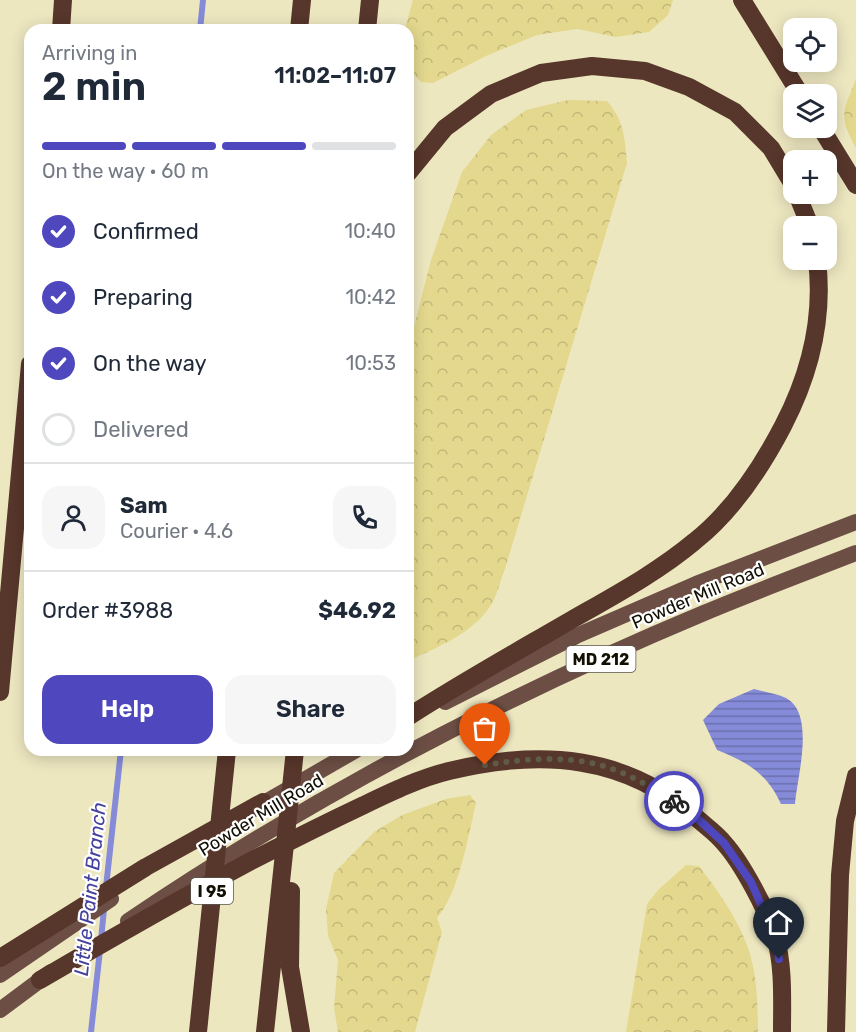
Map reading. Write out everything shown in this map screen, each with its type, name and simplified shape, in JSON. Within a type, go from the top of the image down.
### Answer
[{"type":"highway","points":[[61,24],[63,0]]},
{"type":"highway","points":[[300,24],[302,0]]},
{"type":"highway","points":[[368,24],[370,0]]},
{"type":"highway","points":[[742,0],[794,84]]},
{"type":"highway","points":[[414,166],[445,128],[491,94],[541,73],[592,66],[645,71],[690,87],[735,112],[771,148],[783,168]]},
{"type":"highway","points":[[826,138],[856,185]]},
{"type":"highway","points":[[414,713],[643,579],[696,541],[739,496],[768,455],[799,397],[815,339],[820,287],[818,270]]},
{"type":"highway","points":[[0,692],[24,430]]},
{"type":"highway","name":"I 95","points":[[198,1032],[226,756]]},
{"type":"highway","points":[[265,1032],[295,756]]},
{"type":"highway","points":[[296,756],[290,967],[300,1032]]},
{"type":"highway","points":[[40,980],[165,908],[279,847],[392,792],[448,771],[503,762],[552,758],[601,765],[641,781],[685,807],[724,843],[751,882],[775,936],[782,982],[782,1032]]},
{"type":"highway","points":[[836,1032],[840,875],[845,821],[856,776]]},
{"type":"highway","points":[[0,958],[146,867],[263,802]]},
{"type":"main road","name":"Powder Mill Road","points":[[414,719],[576,636],[696,584],[856,522]]},
{"type":"main road","name":"Powder Mill Road","points":[[414,751],[588,664],[704,613],[856,553]]},
{"type":"main road","name":"Powder Mill Road","points":[[0,975],[149,873],[263,802],[345,756]]},
{"type":"main road","name":"Powder Mill Road","points":[[0,1010],[40,980],[160,899],[273,830],[404,756]]},
{"type":"green space","points":[[413,0],[673,0],[668,15],[649,32],[616,37],[577,29],[537,35],[486,56],[433,83],[421,82],[414,74],[414,24],[406,24]]},
{"type":"green space","points":[[856,79],[856,148],[847,128],[844,114]]},
{"type":"green space","points":[[568,100],[607,101],[620,123],[627,163],[494,599],[482,617],[463,633],[414,658],[414,327],[431,260],[462,172],[491,135],[526,110]]},
{"type":"green space","points":[[470,795],[476,803],[466,848],[457,880],[445,907],[437,918],[442,932],[415,1032],[338,1032],[334,1008],[338,960],[328,936],[326,909],[334,873],[374,832],[402,815],[446,799]]},
{"type":"green space","points":[[686,865],[699,866],[726,904],[743,934],[755,977],[758,1032],[626,1032],[647,904],[658,890]]},
{"type":"water","points":[[754,689],[786,698],[795,706],[800,718],[803,731],[795,804],[781,804],[763,776],[747,764],[717,750],[703,720],[719,704]]},
{"type":"waterway","name":"Little Paint Branch","points":[[201,24],[203,0]]},
{"type":"waterway","name":"Little Paint Branch","points":[[106,887],[120,756]]},
{"type":"waterway","name":"Little Paint Branch","points":[[101,940],[104,909]]},
{"type":"waterway","name":"Little Paint Branch","points":[[91,1032],[100,950]]},
{"type":"way so far","points":[[485,765],[552,758],[601,765],[641,781],[674,801]]},
{"type":"route","points":[[674,801],[685,807],[724,843],[751,882],[775,936],[779,959]]}]
